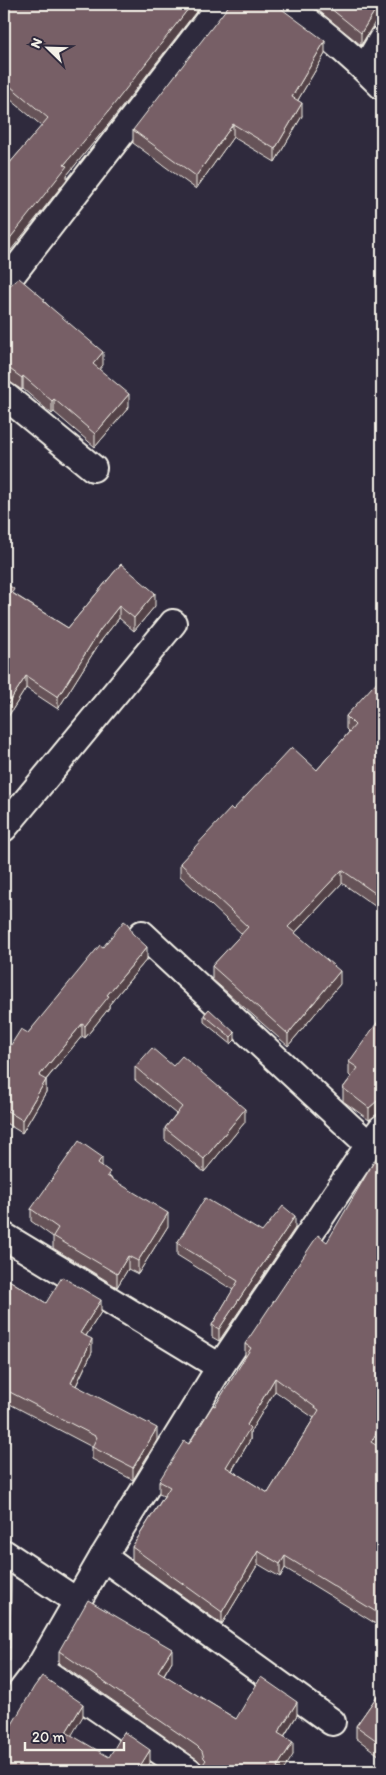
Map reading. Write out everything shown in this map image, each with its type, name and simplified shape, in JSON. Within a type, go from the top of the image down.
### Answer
[{"type":"street","points":[[4,285],[221,4]]},
{"type":"street","points":[[283,4],[306,18],[374,77],[382,39]]},
{"type":"street","points":[[4,395],[93,468]]},
{"type":"street","points":[[4,828],[174,623]]},
{"type":"street","points":[[4,1714],[39,1668],[103,1558],[220,1367],[376,1137],[142,934]]},
{"type":"street","points":[[4,1236],[220,1367]]},
{"type":"street","points":[[4,1553],[78,1602]]},
{"type":"street","points":[[103,1558],[332,1722]]},
{"type":"street","points":[[39,1668],[190,1771]]},
{"type":"building","points":[[4,4],[192,4],[64,165],[67,166],[4,246],[4,160],[9,164],[48,118],[4,81]]},
{"type":"building","points":[[230,4],[275,4],[325,41],[292,97],[302,103],[275,149],[233,124],[196,176],[133,130]]},
{"type":"building","points":[[325,4],[379,4],[361,33]]},
{"type":"building","points":[[19,278],[103,352],[93,364],[129,394],[95,434],[54,399],[52,401],[23,376],[22,378],[7,367],[4,368],[4,287],[9,286]]},
{"type":"building","points":[[121,564],[155,593],[134,618],[119,606],[100,630],[58,697],[26,676],[4,710],[4,582],[14,589],[12,593],[68,628]]},
{"type":"building","points":[[381,677],[382,898],[342,870],[288,927],[340,971],[288,1034],[212,966],[248,927],[180,863],[231,808],[233,810],[292,747],[317,770],[355,725],[346,716]]},
{"type":"building","points":[[124,921],[128,924],[132,933],[147,947],[107,995],[109,996],[85,1026],[82,1024],[39,1076],[46,1080],[22,1120],[4,1109],[4,1056],[21,1029],[28,1033],[100,945],[103,947]]},
{"type":"building","points":[[209,1009],[235,1033],[231,1037],[204,1015]]},
{"type":"building","points":[[379,1020],[382,1022],[382,1101],[377,1101],[369,1108],[343,1088],[358,1068],[349,1062]]},
{"type":"building","points":[[152,1048],[173,1066],[182,1056],[245,1109],[204,1159],[165,1128],[182,1107],[135,1067]]},
{"type":"building","points":[[79,1141],[102,1157],[98,1163],[110,1172],[107,1176],[168,1213],[138,1261],[128,1256],[117,1274],[53,1236],[58,1228],[31,1209]]},
{"type":"building","points":[[382,1148],[382,1424],[371,1442],[382,1449],[382,1616],[285,1556],[280,1564],[258,1551],[222,1612],[132,1547],[170,1487],[159,1481],[184,1441],[189,1444],[213,1405],[215,1406],[251,1348],[245,1344],[318,1235],[327,1242]],"holes":[[[275,1378],[319,1410],[268,1493],[226,1467],[250,1428],[247,1425]]]},
{"type":"building","points":[[205,1198],[262,1232],[283,1206],[295,1216],[219,1329],[212,1325],[238,1281],[177,1243]]},
{"type":"building","points":[[4,1277],[46,1303],[62,1277],[101,1300],[80,1333],[92,1339],[71,1383],[157,1428],[133,1468],[92,1447],[97,1437],[4,1389]]},
{"type":"building","points":[[4,1573],[11,1574],[10,1648],[4,1644]]},
{"type":"building","points":[[88,1600],[172,1649],[158,1671],[236,1719],[261,1677],[297,1702],[278,1733],[293,1742],[277,1767],[284,1771],[198,1771],[206,1760],[202,1751],[197,1746],[59,1651]]},
{"type":"building","points":[[42,1676],[83,1704],[66,1732],[109,1757],[124,1732],[150,1750],[137,1771],[4,1771],[4,1738]]},
{"type":"building","points":[[382,1689],[382,1739],[380,1743],[356,1726]]}]
